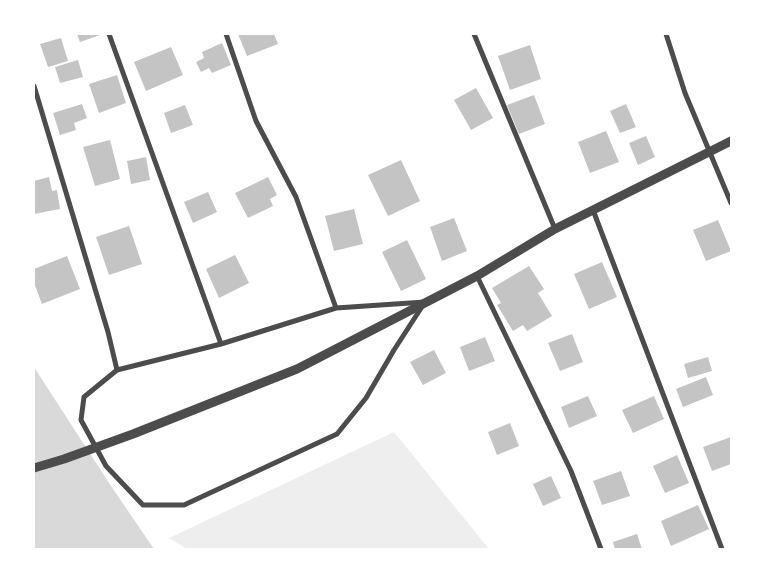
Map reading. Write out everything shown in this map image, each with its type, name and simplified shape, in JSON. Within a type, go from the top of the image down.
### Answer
[{"type":"street","points":[[110,34],[221,344]]},
{"type":"street","points":[[226,34],[256,121],[296,197],[336,308]]},
{"type":"street","points":[[474,34],[555,229]]},
{"type":"street","points":[[666,34],[685,93],[731,203]]},
{"type":"street","points":[[34,86],[108,332],[117,370]]},
{"type":"street","points":[[34,468],[133,434],[297,368],[477,276],[555,229],[731,141]]},
{"type":"street","points":[[593,210],[722,549]]},
{"type":"street","points":[[477,276],[571,471],[601,549]]},
{"type":"street","points":[[425,302],[366,398],[337,434],[184,505],[143,505],[106,466],[81,420],[84,397],[117,370],[221,344],[336,308],[425,302]]},
{"type":"shaded area","points":[[34,367],[109,483],[154,549],[34,549]]},
{"type":"shaded area","points":[[394,432],[489,549],[187,549],[169,538]]},
{"type":"building","points":[[77,34],[103,34],[80,42]]},
{"type":"building","points":[[238,34],[274,34],[278,44],[247,56]]},
{"type":"building","points":[[61,38],[68,61],[48,67],[40,44]]},
{"type":"building","points":[[222,43],[231,65],[212,73],[209,68],[201,72],[196,62],[204,58],[202,52]]},
{"type":"building","points":[[530,45],[541,79],[510,90],[498,56]]},
{"type":"building","points":[[171,47],[183,75],[146,91],[134,62]]},
{"type":"building","points":[[78,60],[83,77],[60,83],[55,67]]},
{"type":"building","points":[[117,75],[126,103],[99,113],[89,84]]},
{"type":"building","points":[[476,88],[493,118],[471,130],[454,100]]},
{"type":"building","points":[[534,95],[545,124],[519,134],[507,105]]},
{"type":"building","points":[[82,104],[87,118],[74,123],[76,130],[60,135],[53,113]]},
{"type":"building","points":[[626,104],[636,127],[620,133],[610,111]]},
{"type":"building","points":[[185,105],[193,125],[171,133],[164,113]]},
{"type":"building","points":[[606,131],[619,162],[590,173],[578,142]]},
{"type":"building","points":[[646,136],[655,157],[638,165],[629,143]]},
{"type":"building","points":[[110,140],[120,179],[95,186],[83,147]]},
{"type":"building","points":[[146,157],[150,180],[131,184],[127,161]]},
{"type":"building","points":[[401,160],[420,201],[388,216],[368,175]]},
{"type":"building","points":[[49,177],[52,191],[57,190],[60,209],[34,214],[34,181]]},
{"type":"building","points":[[268,177],[277,195],[270,199],[273,206],[248,218],[235,193]]},
{"type":"building","points":[[208,192],[217,212],[193,223],[184,202]]},
{"type":"building","points":[[354,209],[363,244],[334,251],[325,216]]},
{"type":"building","points":[[454,218],[467,251],[442,261],[430,227]]},
{"type":"building","points":[[718,220],[731,251],[706,261],[693,230]]},
{"type":"building","points":[[129,226],[142,264],[109,275],[96,237]]},
{"type":"building","points":[[407,240],[426,279],[401,291],[382,252]]},
{"type":"building","points":[[235,255],[249,283],[219,298],[206,269]]},
{"type":"building","points":[[67,256],[80,289],[42,304],[34,283],[34,269]]},
{"type":"building","points":[[602,262],[617,297],[589,309],[574,274]]},
{"type":"building","points":[[529,266],[544,289],[538,293],[552,316],[527,331],[523,325],[513,331],[497,305],[501,303],[492,288]]},
{"type":"building","points":[[572,334],[583,362],[560,371],[548,343]]},
{"type":"building","points":[[485,337],[495,361],[469,371],[460,347]]},
{"type":"building","points":[[434,350],[446,373],[423,385],[410,362]]},
{"type":"building","points":[[708,357],[712,371],[688,378],[684,364]]},
{"type":"building","points":[[706,377],[713,395],[683,407],[676,389]]},
{"type":"building","points":[[588,396],[597,416],[569,428],[561,407]]},
{"type":"building","points":[[654,396],[664,419],[633,433],[622,410]]},
{"type":"building","points":[[510,423],[519,446],[497,455],[488,432]]},
{"type":"building","points":[[731,437],[731,464],[712,471],[703,447]]},
{"type":"building","points":[[677,455],[689,483],[665,493],[653,466]]},
{"type":"building","points":[[621,471],[630,496],[602,505],[593,481]]},
{"type":"building","points":[[551,476],[561,498],[543,506],[533,484]]},
{"type":"building","points":[[698,505],[709,529],[671,546],[661,521]]},
{"type":"building","points":[[637,534],[642,549],[615,549],[613,542]]}]
